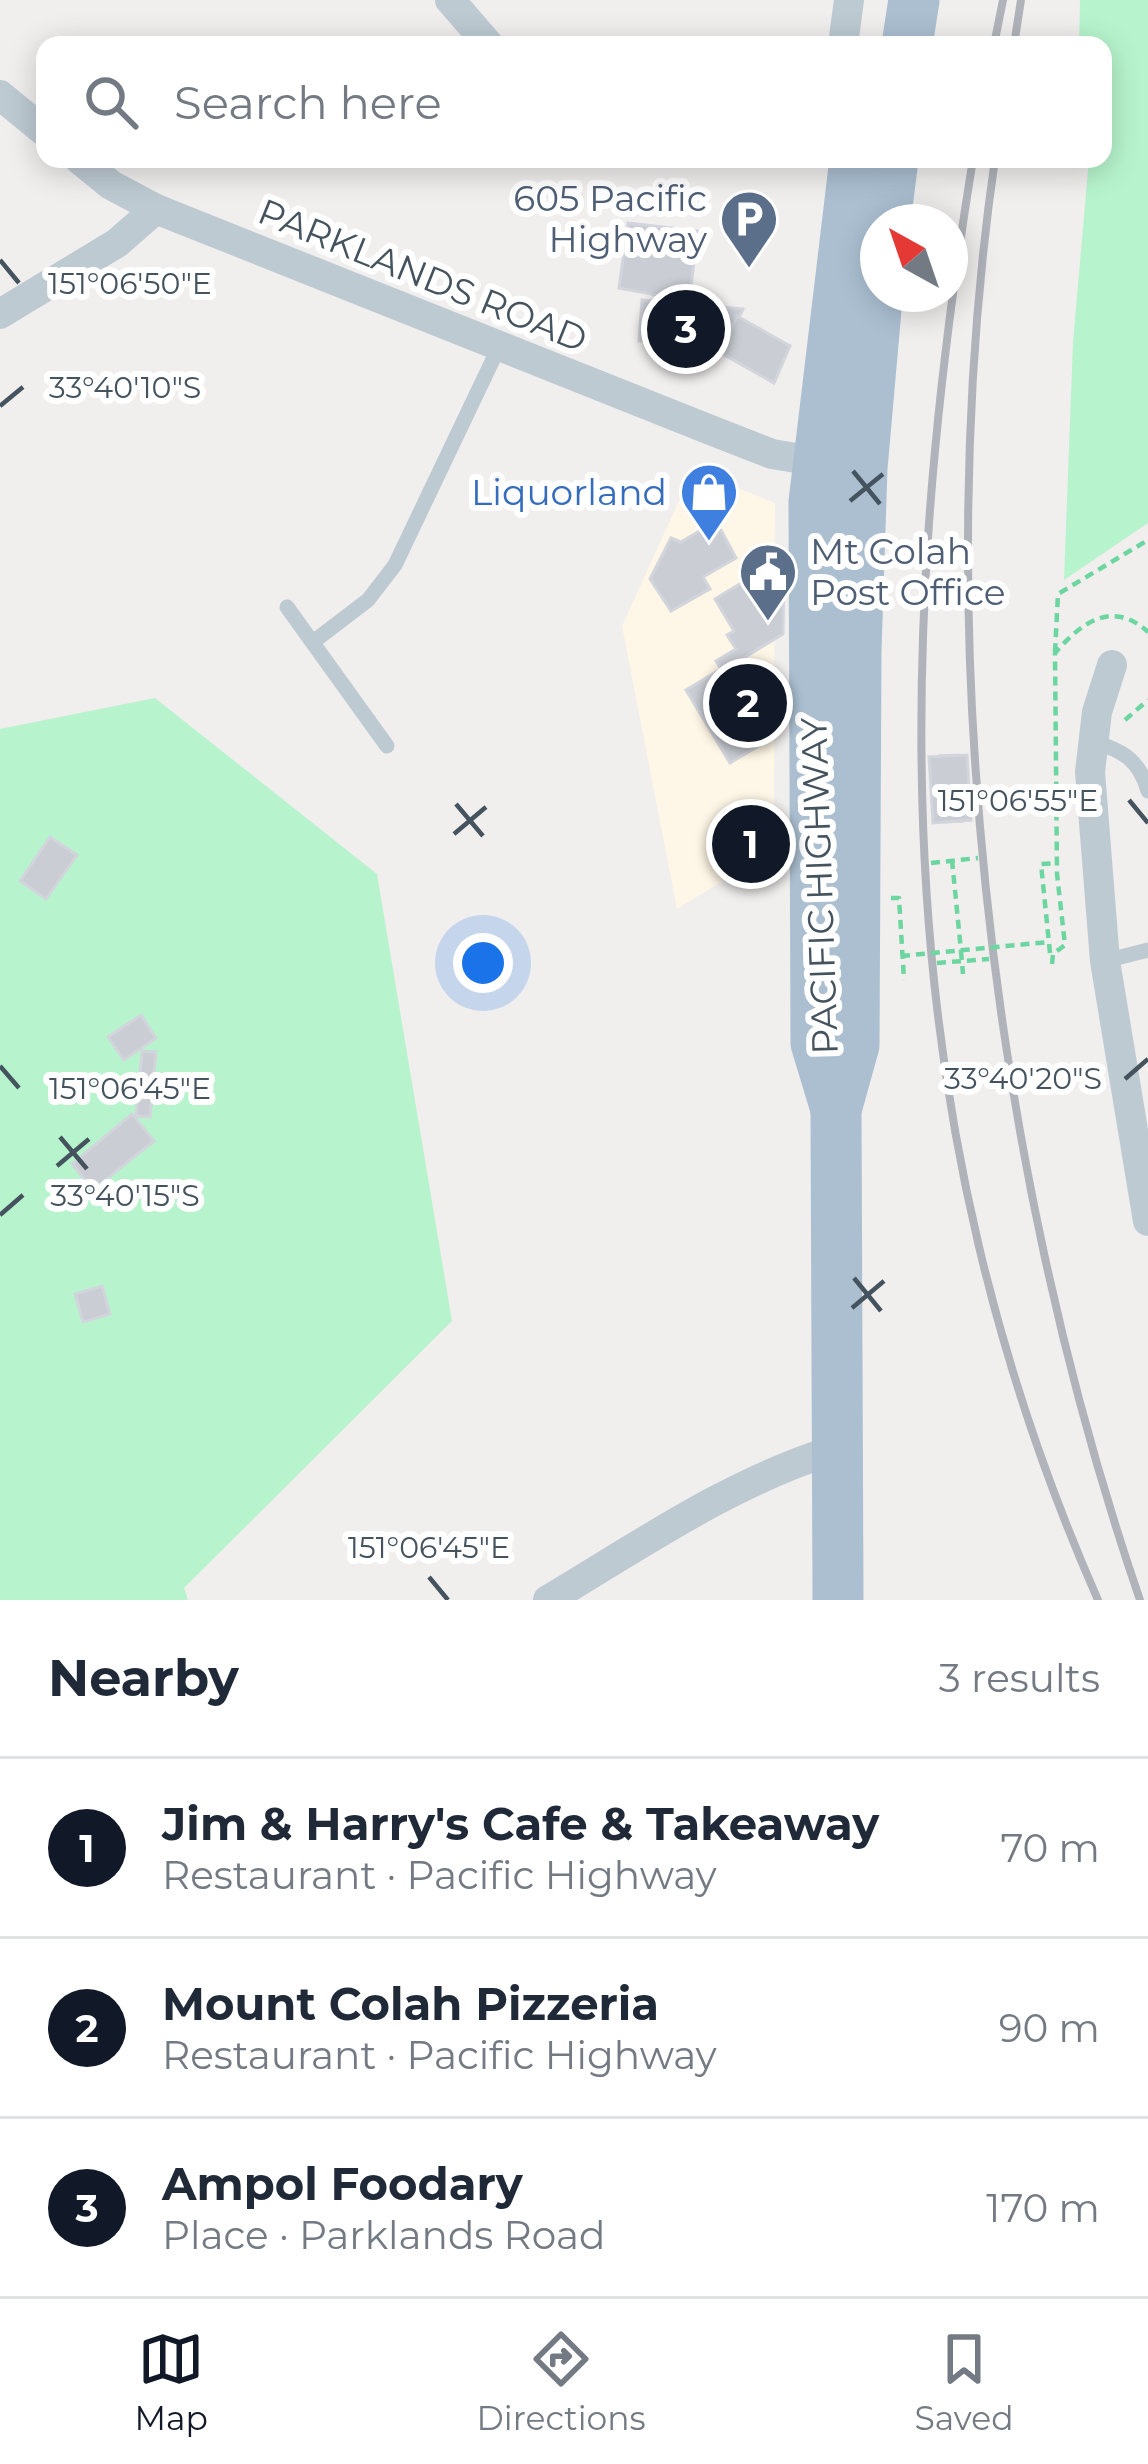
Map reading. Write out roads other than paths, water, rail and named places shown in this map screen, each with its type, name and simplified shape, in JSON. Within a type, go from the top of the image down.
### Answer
[{"type":"main road","name":"PACIFIC HIGHWAY","points":[[838,1600],[836,1110],[816,1043],[815,995],[855,168]]},
{"type":"main road","name":"PACIFIC HIGHWAY","points":[[840,465],[873,312]]},
{"type":"street","points":[[450,0],[481,36]]},
{"type":"street","points":[[844,36],[849,0]]},
{"type":"street","points":[[0,95],[36,125]]},
{"type":"street","name":"PARKLANDS ROAD","points":[[90,168],[156,209],[499,349],[772,454],[840,465]]},
{"type":"street","points":[[877,168],[888,196]]},
{"type":"street","points":[[0,314],[117,243],[156,209]]},
{"type":"street","points":[[1112,665],[1091,741],[1106,961],[1148,1220]]},
{"type":"street","points":[[548,1600],[738,1487],[777,1467],[837,1449]]},
{"type":"lane","points":[[313,642],[368,600],[395,565],[499,349]]},
{"type":"lane","points":[[287,607],[386,746]]},
{"type":"lane","points":[[1091,741],[1127,754],[1141,771],[1148,791]]},
{"type":"lane","points":[[1106,961],[1148,950]]},
{"type":"railway","points":[[996,36],[1003,0]]},
{"type":"railway","points":[[1015,36],[1021,0]]},
{"type":"railway","points":[[972,168],[946,346],[929,530],[921,711],[926,890],[945,1068],[979,1246],[1029,1423],[1098,1600]]},
{"type":"railway","points":[[994,168],[976,335],[968,516],[972,701],[986,887],[1010,1072],[1044,1254],[1088,1431],[1140,1600]]},
{"type":"place","name":"605 Pacific Highway","points":[[749,270]]},
{"type":"place","name":"Ampol Foodary","points":[[686,329]]},
{"type":"place","name":"Liquorland","points":[[709,543]]},
{"type":"place","name":"Mt Colah Post Office","points":[[768,623]]},
{"type":"place","name":"Mount Colah Pizzeria","points":[[748,703]]},
{"type":"place","name":"Jim & Harry's Cafe & Takeaway","points":[[751,844]]}]
